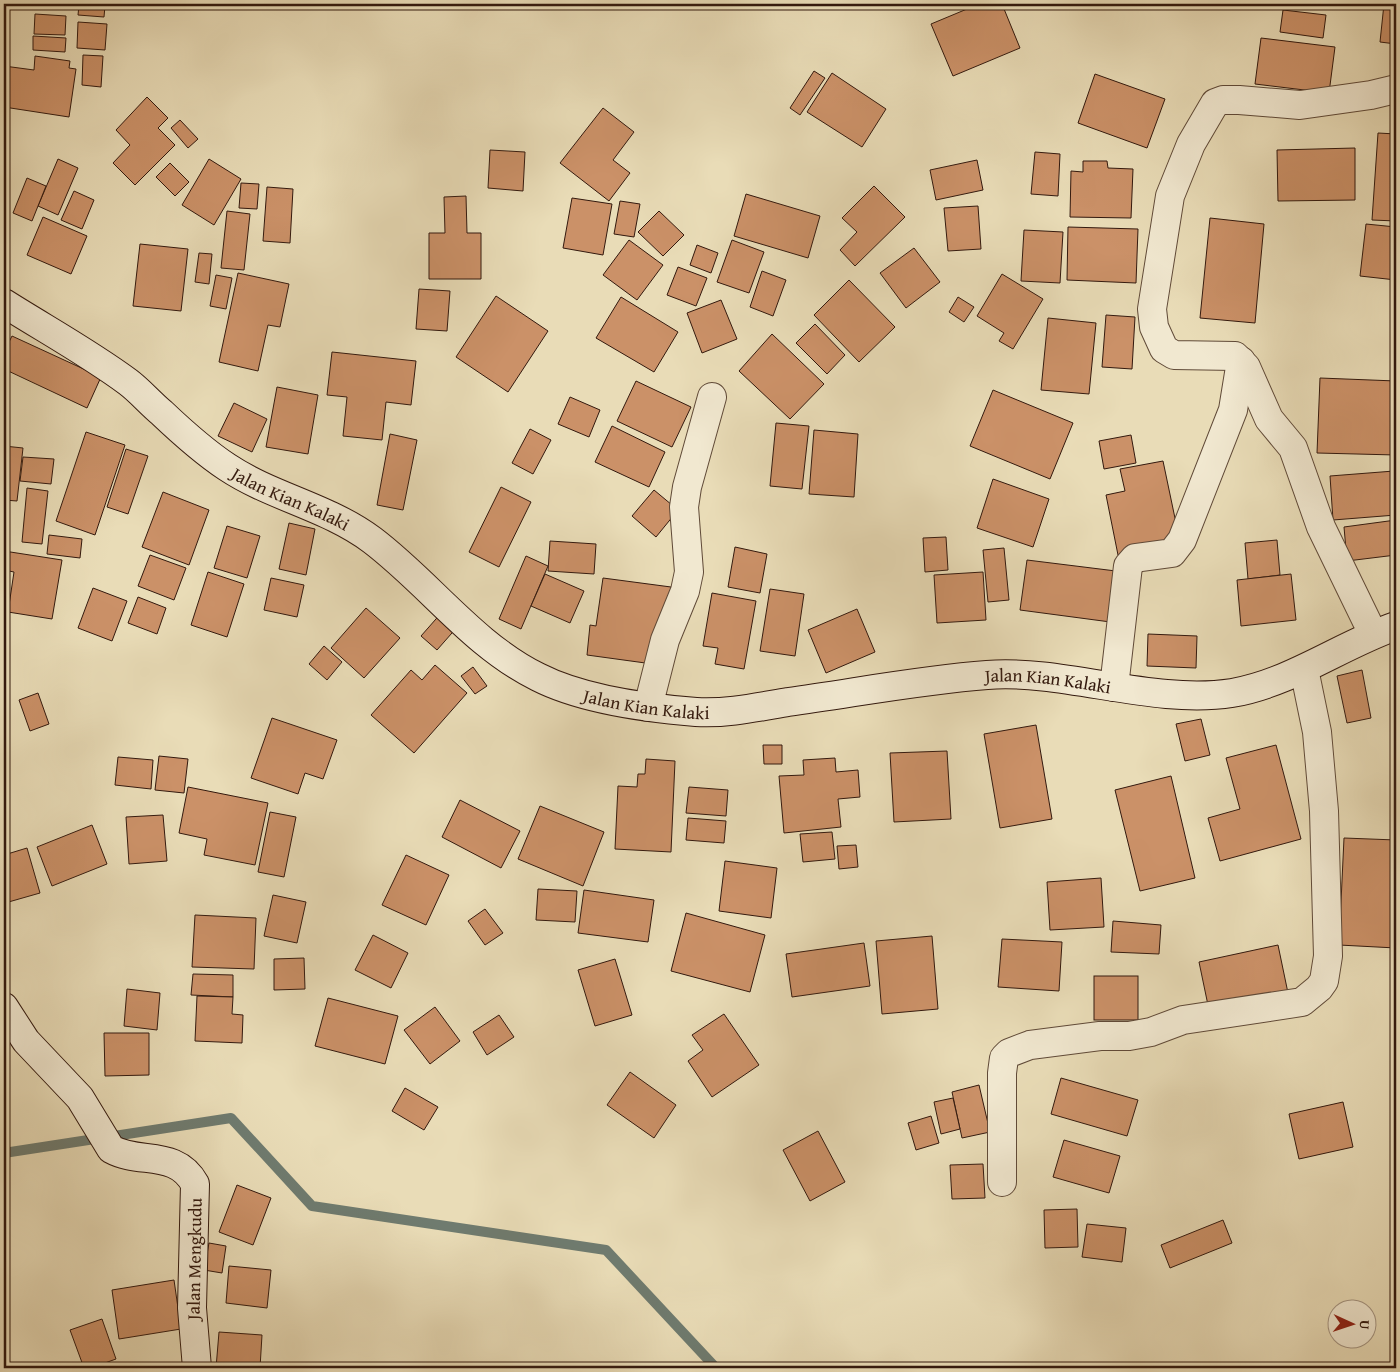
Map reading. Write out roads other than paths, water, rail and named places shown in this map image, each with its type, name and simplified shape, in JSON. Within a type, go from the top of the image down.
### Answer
[{"type":"street","points":[[1385,630],[1321,527],[1293,448],[1269,419],[1241,361],[1235,356],[1174,355],[1164,349],[1154,327],[1152,309],[1170,196],[1191,144],[1215,103],[1223,100],[1300,105],[1371,95],[1396,89]]},
{"type":"street","name":"Jalan Kian Kalaki","points":[[4,303],[129,382],[187,437],[229,469],[349,524],[374,541],[497,651],[538,677],[579,692],[648,707],[702,713],[743,709],[961,677],[999,674],[1162,693],[1203,695],[1232,693],[1261,686],[1304,669],[1385,630]]},
{"type":"street","points":[[1114,687],[1128,566],[1135,558],[1172,553],[1182,540],[1233,410],[1241,361]]},
{"type":"street","points":[[648,707],[668,663],[686,600],[700,468],[715,408]]},
{"type":"street","points":[[1002,1182],[1002,1073],[1004,1058],[1009,1053],[1030,1045],[1100,1036],[1129,1036],[1151,1032],[1183,1020],[1302,1002],[1319,988],[1324,981],[1328,956],[1324,811],[1317,732],[1304,669]]},
{"type":"street","name":"Jalan Mengkudu","points":[[4,1007],[26,1041],[80,1098],[111,1149],[120,1154],[151,1158],[176,1164],[188,1172],[195,1184],[192,1308],[197,1368]]},
{"type":"waterway","points":[[4,1153],[231,1118],[312,1206],[606,1250],[716,1368]]}]
